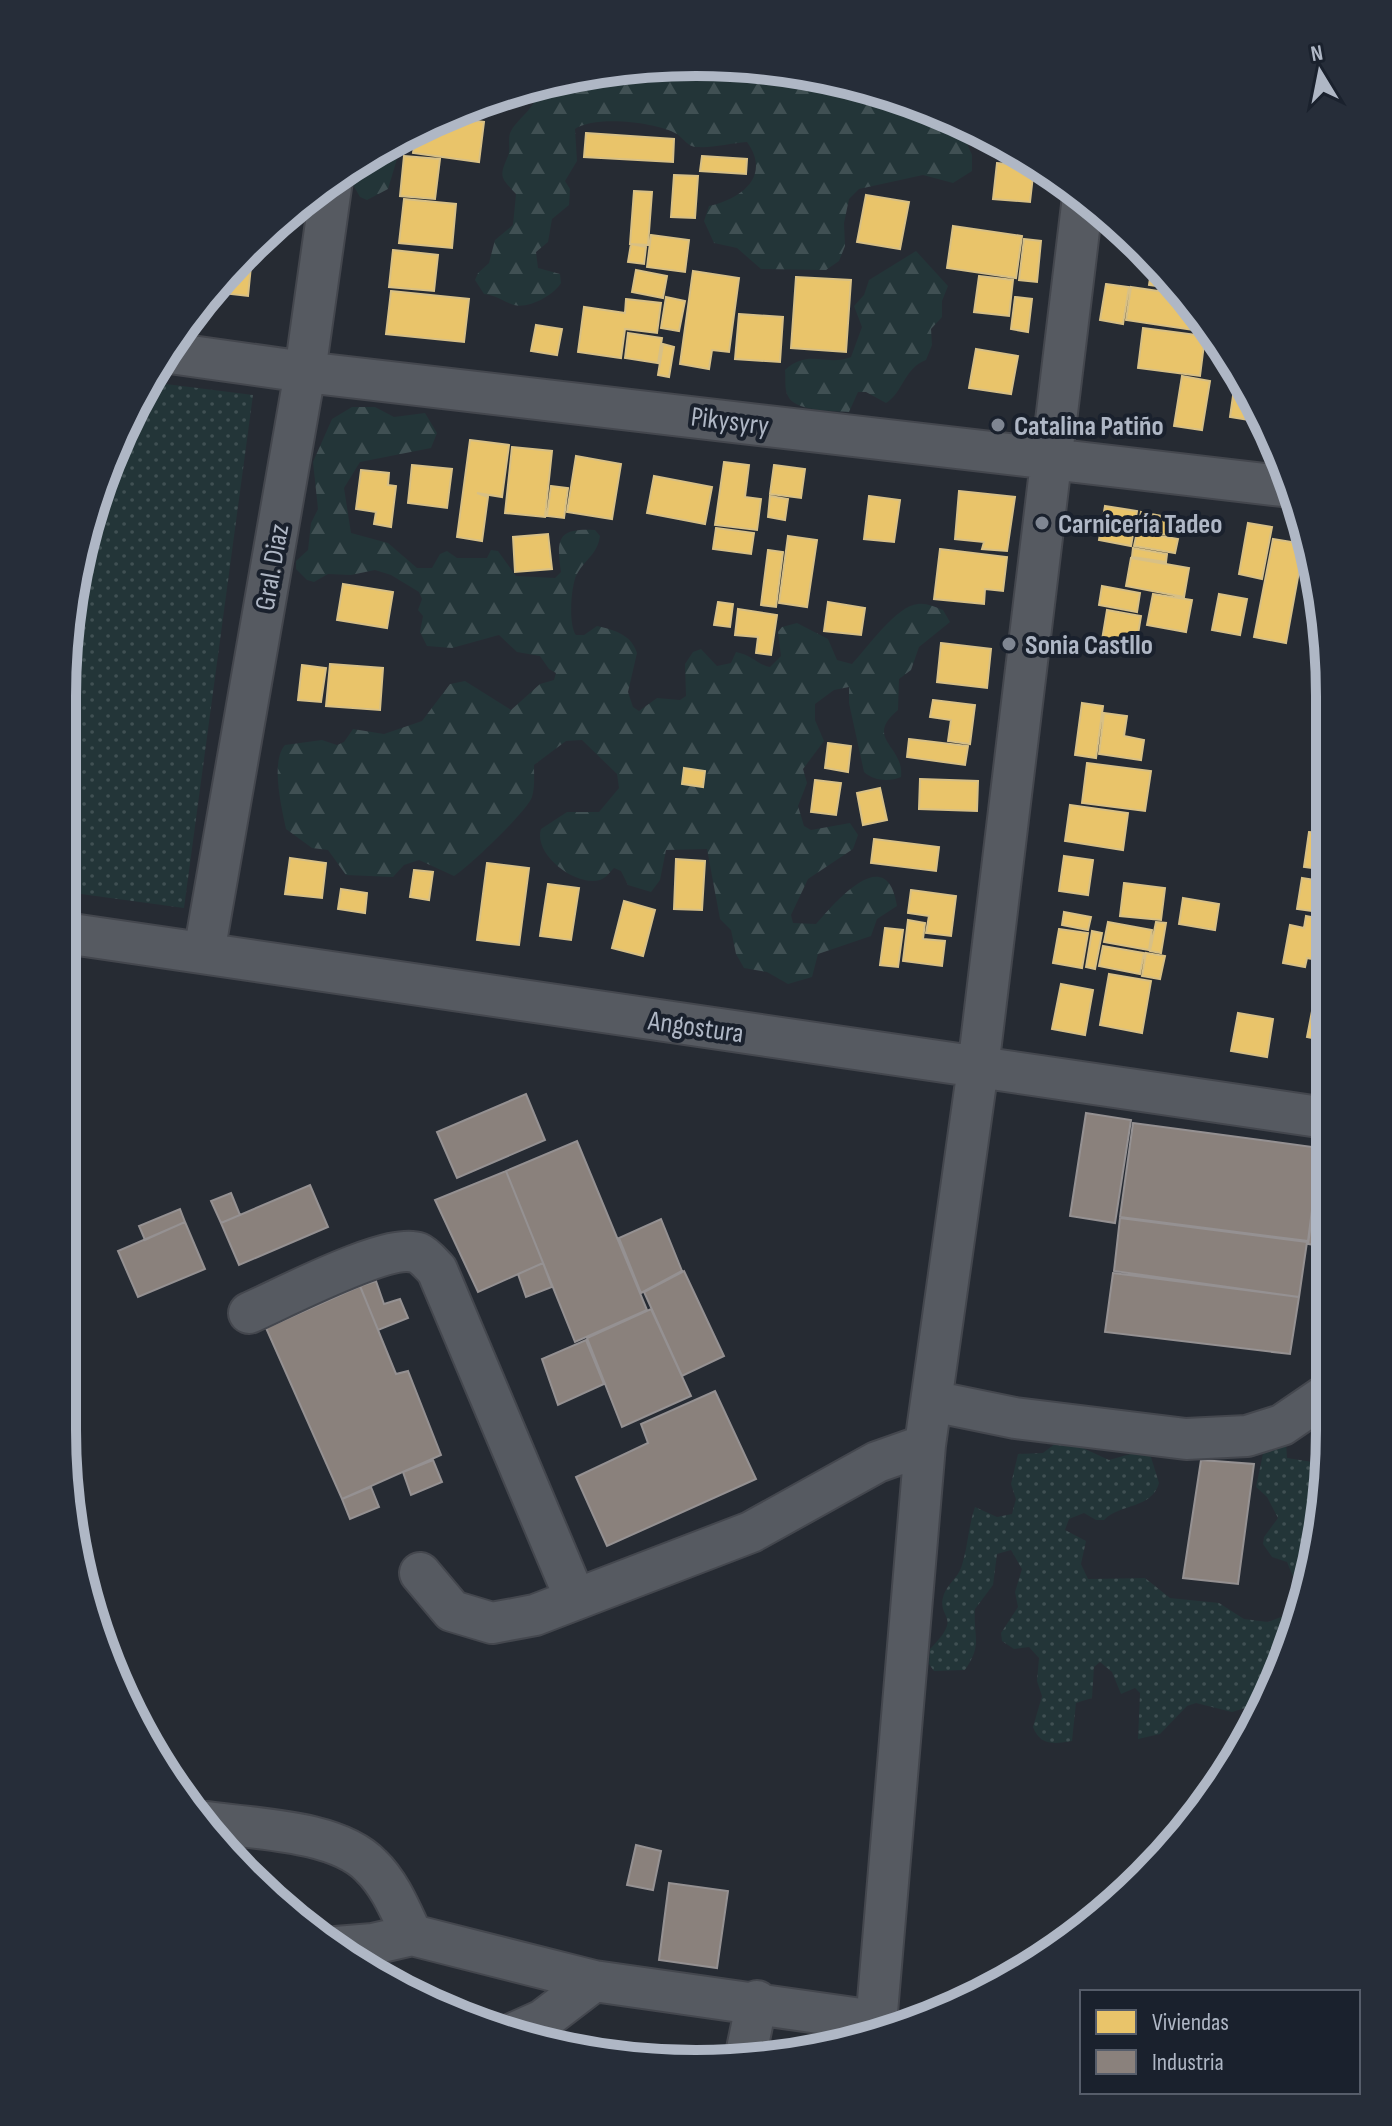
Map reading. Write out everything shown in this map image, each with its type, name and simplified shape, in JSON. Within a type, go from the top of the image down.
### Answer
[{"type":"street","name":"Gral. Diaz","points":[[204,953],[305,372],[330,196]]},
{"type":"street","points":[[875,2023],[925,1445],[978,1068],[1081,211]]},
{"type":"street","name":"Pikysyry","points":[[179,354],[305,372],[1279,485]]},
{"type":"street","name":"Angostura","points":[[76,935],[1316,1117]]},
{"type":"street","points":[[249,1313],[364,1262],[396,1251],[419,1254],[437,1270],[575,1598]]},
{"type":"street","points":[[932,1401],[1015,1418],[1186,1439],[1247,1436],[1282,1425],[1316,1402]]},
{"type":"street","points":[[420,1573],[452,1611],[492,1623],[535,1615],[751,1532],[877,1462],[925,1445]]},
{"type":"street","points":[[218,1824],[329,1841],[370,1864],[393,1896],[412,1935]]},
{"type":"street","points":[[352,1946],[412,1935],[594,1981],[757,2001],[866,2026]]},
{"type":"street","points":[[528,2027],[543,2020],[594,1981]]},
{"type":"street","points":[[747,2048],[757,2001]]},
{"type":"green space","points":[[655,77],[737,77],[777,81],[856,97],[933,123],[964,137],[972,155],[972,171],[953,183],[923,175],[859,189],[849,199],[844,223],[845,246],[839,261],[826,270],[761,269],[737,248],[714,243],[704,221],[709,206],[741,192],[754,176],[754,155],[747,142],[694,147],[677,134],[655,126],[611,121],[584,125],[575,129],[577,161],[565,181],[570,189],[569,205],[552,219],[548,242],[536,252],[538,268],[560,274],[561,283],[534,303],[514,305],[484,294],[475,280],[489,263],[495,240],[513,225],[516,194],[502,173],[509,153],[510,134],[536,98],[575,88]]},
{"type":"green space","points":[[397,153],[388,189],[367,200],[360,197],[352,183],[353,179]]},
{"type":"green space","points":[[916,251],[948,286],[942,301],[942,317],[931,329],[932,345],[926,360],[908,374],[886,403],[866,392],[858,392],[849,412],[815,409],[792,401],[786,390],[785,370],[802,360],[842,360],[851,357],[862,327],[854,306],[864,295],[869,280]]},
{"type":"green space","points":[[161,383],[253,395],[184,908],[76,893],[76,696],[81,615],[97,536],[109,497],[123,459]]},
{"type":"green space","points":[[352,407],[375,407],[394,417],[425,413],[437,433],[431,448],[360,462],[344,488],[351,533],[388,543],[417,568],[432,568],[440,554],[447,551],[457,558],[487,558],[491,550],[498,551],[516,576],[555,578],[561,572],[559,551],[562,538],[573,531],[595,530],[600,536],[599,542],[577,574],[573,586],[571,614],[574,630],[576,635],[584,635],[597,626],[616,631],[631,641],[637,653],[628,692],[633,707],[639,711],[657,698],[680,700],[686,696],[685,664],[693,652],[701,649],[717,666],[731,663],[736,652],[770,667],[781,656],[778,632],[782,627],[797,623],[828,639],[837,660],[852,664],[892,619],[910,606],[924,604],[943,610],[950,622],[919,647],[911,670],[899,679],[898,710],[884,728],[888,743],[901,766],[901,777],[882,780],[864,772],[849,703],[849,687],[834,690],[815,704],[815,720],[824,741],[803,769],[807,783],[798,806],[804,826],[811,830],[850,823],[858,835],[853,849],[808,879],[791,915],[793,923],[816,924],[860,882],[872,877],[883,878],[891,887],[897,906],[877,919],[871,936],[818,954],[812,977],[788,984],[767,972],[744,968],[736,954],[731,930],[720,919],[707,849],[666,850],[660,880],[651,892],[628,885],[621,871],[614,868],[600,880],[590,881],[568,874],[543,848],[541,829],[567,812],[599,812],[619,788],[617,774],[582,740],[566,741],[534,765],[534,789],[528,804],[497,838],[454,876],[419,860],[404,865],[393,877],[346,875],[328,850],[312,848],[286,829],[278,774],[278,762],[285,745],[322,740],[337,745],[344,742],[353,729],[384,734],[422,721],[450,684],[465,681],[511,710],[540,684],[554,680],[556,673],[540,656],[517,652],[499,635],[452,648],[427,646],[420,632],[423,616],[418,610],[422,599],[419,592],[391,575],[375,570],[351,575],[328,574],[314,582],[307,580],[296,569],[296,561],[308,550],[311,523],[318,509],[313,462],[332,419]]},
{"type":"green space","points":[[1286,1442],[1287,1458],[1315,1462],[1311,1511],[1296,1584],[1287,1562],[1272,1557],[1263,1544],[1264,1537],[1278,1518],[1267,1497],[1256,1487],[1264,1449]]},
{"type":"green space","points":[[1056,1443],[1072,1443],[1109,1460],[1141,1451],[1150,1454],[1159,1483],[1143,1502],[1104,1520],[1096,1520],[1084,1513],[1069,1519],[1065,1530],[1086,1541],[1081,1564],[1088,1579],[1145,1578],[1170,1598],[1219,1603],[1244,1619],[1268,1622],[1288,1614],[1251,1707],[1232,1712],[1196,1703],[1187,1706],[1160,1734],[1138,1739],[1140,1693],[1135,1688],[1121,1694],[1112,1672],[1100,1662],[1094,1667],[1092,1698],[1076,1703],[1072,1741],[1044,1741],[1033,1727],[1042,1696],[1037,1681],[1039,1658],[1029,1647],[1014,1649],[1002,1641],[1001,1633],[1018,1607],[1015,1592],[1022,1569],[1011,1550],[997,1554],[993,1585],[975,1609],[976,1647],[965,1670],[934,1671],[929,1664],[930,1649],[946,1629],[947,1618],[942,1602],[961,1568],[975,1507],[997,1517],[1012,1514],[1016,1499],[1011,1484],[1018,1454],[1043,1453]]},
{"type":"building: Viviendas","points":[[467,120],[484,122],[479,162],[413,153],[414,144],[459,123]]},
{"type":"building: Viviendas","points":[[586,133],[674,139],[673,162],[584,157]]},
{"type":"building: Viviendas","points":[[404,156],[440,159],[435,199],[400,196]]},
{"type":"building: Viviendas","points":[[702,156],[747,159],[746,174],[700,171]]},
{"type":"building: Viviendas","points":[[997,163],[1016,165],[1033,176],[1030,202],[993,199]]},
{"type":"building: Viviendas","points":[[674,175],[698,176],[695,218],[671,217]]},
{"type":"building: Viviendas","points":[[634,191],[652,192],[648,245],[630,244]]},
{"type":"building: Viviendas","points":[[866,195],[909,202],[900,249],[857,242]]},
{"type":"building: Viviendas","points":[[404,199],[456,204],[452,248],[399,243]]},
{"type":"building: Viviendas","points":[[953,226],[1022,236],[1016,278],[947,268]]},
{"type":"building: Viviendas","points":[[651,235],[689,240],[685,272],[647,267]]},
{"type":"building: Viviendas","points":[[1024,239],[1041,241],[1037,282],[1019,280]]},
{"type":"building: Viviendas","points":[[631,244],[646,247],[644,264],[628,262]]},
{"type":"building: Viviendas","points":[[393,250],[438,255],[434,291],[389,287]]},
{"type":"building: Viviendas","points":[[251,265],[248,296],[225,293]]},
{"type":"building: Viviendas","points":[[636,270],[667,276],[663,298],[632,292]]},
{"type":"building: Viviendas","points":[[693,271],[739,278],[729,352],[712,350],[709,369],[680,364]]},
{"type":"building: Viviendas","points":[[1151,275],[1162,287],[1149,285]]},
{"type":"building: Viviendas","points":[[979,276],[1013,280],[1009,316],[974,312]]},
{"type":"building: Viviendas","points":[[796,277],[851,280],[846,352],[791,348]]},
{"type":"building: Viviendas","points":[[1106,284],[1129,287],[1123,324],[1100,320]]},
{"type":"building: Viviendas","points":[[1131,287],[1166,292],[1196,331],[1126,320]]},
{"type":"building: Viviendas","points":[[391,291],[469,299],[464,342],[386,334]]},
{"type":"building: Viviendas","points":[[666,297],[685,301],[679,331],[661,328]]},
{"type":"building: Viviendas","points":[[1015,297],[1032,299],[1028,332],[1011,329]]},
{"type":"building: Viviendas","points":[[626,299],[661,303],[657,333],[625,329],[621,358],[578,352],[584,307],[625,313]]},
{"type":"building: Viviendas","points":[[739,314],[783,317],[780,362],[735,359]]},
{"type":"building: Viviendas","points":[[536,325],[562,329],[557,355],[531,351]]},
{"type":"building: Viviendas","points":[[1143,328],[1200,335],[1204,341],[1200,376],[1138,368]]},
{"type":"building: Viviendas","points":[[628,333],[662,338],[658,363],[625,358]]},
{"type":"building: Viviendas","points":[[663,344],[674,347],[669,377],[658,375]]},
{"type":"building: Viviendas","points":[[976,349],[1018,356],[1011,394],[969,388]]},
{"type":"building: Viviendas","points":[[1182,376],[1210,381],[1202,430],[1174,426]]},
{"type":"building: Viviendas","points":[[1234,388],[1251,420],[1230,417]]},
{"type":"building: Viviendas","points":[[470,440],[509,445],[502,497],[477,493],[488,497],[482,541],[457,537]]},
{"type":"building: Viviendas","points":[[512,447],[552,451],[545,517],[505,513]]},
{"type":"building: Viviendas","points":[[576,456],[621,464],[612,519],[567,512]]},
{"type":"building: Viviendas","points":[[724,462],[749,465],[745,497],[761,499],[757,530],[715,525]]},
{"type":"building: Viviendas","points":[[412,465],[452,469],[447,508],[408,503]]},
{"type":"building: Viviendas","points":[[774,465],[805,469],[801,498],[770,494]]},
{"type":"building: Viviendas","points":[[361,470],[389,473],[388,485],[396,486],[391,527],[374,524],[376,512],[356,509]]},
{"type":"building: Viviendas","points":[[654,476],[712,487],[705,524],[647,513]]},
{"type":"building: Viviendas","points":[[551,486],[568,488],[564,518],[547,516]]},
{"type":"building: Viviendas","points":[[959,491],[1015,497],[1007,551],[982,549],[984,542],[955,539]]},
{"type":"building: Viviendas","points":[[770,496],[788,499],[785,520],[768,517]]},
{"type":"building: Viviendas","points":[[869,496],[900,500],[894,542],[864,539]]},
{"type":"building: Viviendas","points":[[1105,506],[1137,511],[1131,546],[1099,540]]},
{"type":"building: Viviendas","points":[[1141,512],[1172,518],[1168,535],[1138,529]]},
{"type":"building: Viviendas","points":[[1248,523],[1272,527],[1262,579],[1239,574]]},
{"type":"building: Viviendas","points":[[716,528],[754,533],[751,554],[713,549]]},
{"type":"building: Viviendas","points":[[1137,532],[1178,539],[1175,553],[1134,546]]},
{"type":"building: Viviendas","points":[[548,534],[552,569],[515,572],[513,537]]},
{"type":"building: Viviendas","points":[[788,536],[817,540],[807,607],[779,603]]},
{"type":"building: Viviendas","points":[[1273,539],[1297,543],[1301,561],[1286,643],[1254,637]]},
{"type":"building: Viviendas","points":[[1133,548],[1167,554],[1166,562],[1132,557]]},
{"type":"building: Viviendas","points":[[940,549],[1007,557],[1003,591],[985,589],[984,604],[934,599]]},
{"type":"building: Viviendas","points":[[768,550],[783,552],[776,607],[761,605]]},
{"type":"building: Viviendas","points":[[1131,558],[1189,568],[1184,597],[1126,586]]},
{"type":"building: Viviendas","points":[[343,584],[393,592],[387,628],[337,620]]},
{"type":"building: Viviendas","points":[[1102,586],[1140,593],[1137,612],[1099,605]]},
{"type":"building: Viviendas","points":[[1153,594],[1192,600],[1186,632],[1147,625]]},
{"type":"building: Viviendas","points":[[1219,594],[1247,599],[1240,635],[1212,630]]},
{"type":"building: Viviendas","points":[[718,602],[733,604],[730,627],[714,625]]},
{"type":"building: Viviendas","points":[[828,602],[865,608],[861,635],[824,631]]},
{"type":"building: Viviendas","points":[[738,609],[777,615],[771,655],[756,653],[758,637],[735,635]]},
{"type":"building: Viviendas","points":[[1107,610],[1141,616],[1135,652],[1101,646]]},
{"type":"building: Viviendas","points":[[941,643],[991,649],[987,688],[937,682]]},
{"type":"building: Viviendas","points":[[330,664],[383,668],[380,710],[326,706]]},
{"type":"building: Viviendas","points":[[302,665],[326,668],[321,702],[298,700]]},
{"type":"building: Viviendas","points":[[933,700],[975,705],[970,744],[948,741],[951,720],[930,717]]},
{"type":"building: Viviendas","points":[[1082,703],[1103,706],[1096,758],[1075,755]]},
{"type":"building: Viviendas","points":[[1104,713],[1127,716],[1124,736],[1144,740],[1141,760],[1099,754]]},
{"type":"building: Viviendas","points":[[909,739],[968,746],[965,765],[907,757]]},
{"type":"building: Viviendas","points":[[828,743],[851,746],[848,772],[825,768]]},
{"type":"building: Viviendas","points":[[1087,763],[1151,771],[1145,811],[1082,803]]},
{"type":"building: Viviendas","points":[[684,768],[705,771],[703,787],[682,784]]},
{"type":"building: Viviendas","points":[[920,779],[978,781],[977,811],[919,809]]},
{"type":"building: Viviendas","points":[[815,780],[841,783],[836,815],[811,812]]},
{"type":"building: Viviendas","points":[[880,788],[887,820],[863,825],[857,793]]},
{"type":"building: Viviendas","points":[[1070,805],[1128,813],[1123,850],[1065,841]]},
{"type":"building: Viviendas","points":[[1309,832],[1316,833],[1316,868],[1304,867]]},
{"type":"building: Viviendas","points":[[874,839],[939,847],[936,871],[871,863]]},
{"type":"building: Viviendas","points":[[1064,856],[1093,860],[1088,895],[1059,891]]},
{"type":"building: Viviendas","points":[[290,858],[326,863],[322,898],[285,894]]},
{"type":"building: Viviendas","points":[[676,859],[705,861],[702,910],[674,909]]},
{"type":"building: Viviendas","points":[[487,863],[529,868],[519,945],[477,940]]},
{"type":"building: Viviendas","points":[[414,870],[433,872],[429,900],[410,897]]},
{"type":"building: Viviendas","points":[[1302,878],[1316,880],[1316,912],[1297,909]]},
{"type":"building: Viviendas","points":[[1124,883],[1165,888],[1161,920],[1120,916]]},
{"type":"building: Viviendas","points":[[548,884],[579,888],[571,940],[540,936]]},
{"type":"building: Viviendas","points":[[341,889],[367,893],[365,913],[338,909]]},
{"type":"building: Viviendas","points":[[911,890],[956,896],[951,936],[926,933],[929,916],[908,913]]},
{"type":"building: Viviendas","points":[[1183,898],[1219,904],[1215,930],[1179,924]]},
{"type":"building: Viviendas","points":[[624,901],[655,910],[643,956],[612,948]]},
{"type":"building: Viviendas","points":[[1064,912],[1091,917],[1088,930],[1062,925]]},
{"type":"building: Viviendas","points":[[1306,916],[1316,918],[1316,960],[1307,958],[1305,967],[1283,963],[1290,925],[1304,928]]},
{"type":"building: Viviendas","points":[[908,920],[925,923],[923,939],[945,941],[942,966],[903,961]]},
{"type":"building: Viviendas","points":[[1108,922],[1152,930],[1149,950],[1104,942]]},
{"type":"building: Viviendas","points":[[1156,922],[1166,923],[1161,953],[1150,951]]},
{"type":"building: Viviendas","points":[[885,928],[903,930],[898,967],[880,965]]},
{"type":"building: Viviendas","points":[[1059,929],[1088,933],[1082,968],[1053,963]]},
{"type":"building: Viviendas","points":[[1092,931],[1102,933],[1095,969],[1086,967]]},
{"type":"building: Viviendas","points":[[1103,946],[1144,953],[1140,974],[1099,966]]},
{"type":"building: Viviendas","points":[[1146,953],[1165,956],[1160,979],[1142,976]]},
{"type":"building: Viviendas","points":[[1109,974],[1151,981],[1142,1033],[1100,1025]]},
{"type":"building: Viviendas","points":[[1061,984],[1093,990],[1085,1035],[1052,1029]]},
{"type":"building: Viviendas","points":[[1313,1006],[1316,1007],[1316,1039],[1307,1037]]},
{"type":"building: Viviendas","points":[[1238,1013],[1273,1019],[1267,1057],[1231,1051]]},
{"type":"building: Industria","points":[[526,1094],[545,1140],[457,1178],[437,1132]]},
{"type":"building: Industria","points":[[1086,1113],[1131,1120],[1115,1223],[1070,1216]]},
{"type":"building: Industria","points":[[1133,1123],[1316,1147],[1316,1179],[1308,1241],[1120,1217]]},
{"type":"building: Industria","points":[[577,1141],[647,1310],[575,1342],[506,1171]]},
{"type":"building: Industria","points":[[506,1171],[543,1263],[478,1292],[435,1200]]},
{"type":"building: Industria","points":[[310,1185],[328,1227],[239,1265],[221,1223]]},
{"type":"building: Industria","points":[[231,1193],[240,1215],[221,1223],[211,1201]]},
{"type":"building: Industria","points":[[1314,1204],[1316,1245],[1308,1244]]},
{"type":"building: Industria","points":[[180,1209],[185,1222],[145,1240],[139,1226]]},
{"type":"building: Industria","points":[[1120,1218],[1307,1242],[1299,1297],[1114,1271]]},
{"type":"building: Industria","points":[[661,1219],[682,1271],[641,1293],[619,1238]]},
{"type":"building: Industria","points":[[185,1222],[205,1269],[138,1297],[118,1251]]},
{"type":"building: Industria","points":[[543,1263],[552,1287],[526,1297],[518,1274]]},
{"type":"building: Industria","points":[[684,1271],[724,1356],[682,1376],[644,1292]]},
{"type":"building: Industria","points":[[1113,1273],[1299,1297],[1290,1354],[1105,1332]]},
{"type":"building: Industria","points":[[376,1281],[384,1304],[400,1299],[408,1318],[378,1330],[360,1286]]},
{"type":"building: Industria","points":[[360,1286],[396,1374],[408,1371],[441,1455],[342,1499],[266,1328]]},
{"type":"building: Industria","points":[[651,1309],[691,1396],[622,1427],[587,1338]]},
{"type":"building: Industria","points":[[586,1340],[604,1384],[558,1405],[542,1359]]},
{"type":"building: Industria","points":[[715,1391],[756,1479],[607,1546],[576,1477],[648,1443],[641,1424]]},
{"type":"building: Industria","points":[[433,1460],[442,1482],[411,1495],[403,1472]]},
{"type":"building: Industria","points":[[1201,1460],[1254,1464],[1238,1584],[1183,1578]]},
{"type":"building: Industria","points":[[371,1487],[379,1507],[350,1519],[342,1499]]},
{"type":"building: Industria","points":[[636,1845],[661,1851],[653,1890],[627,1885]]},
{"type":"building: Industria","points":[[669,1883],[728,1891],[717,1968],[659,1960]]},
{"type":"place","name":"Catalina Patiño","points":[[998,425]]},
{"type":"place","name":"Carnicería Tadeo","points":[[1042,523]]},
{"type":"place","name":"Sonia Castllo","points":[[1009,644]]}]
